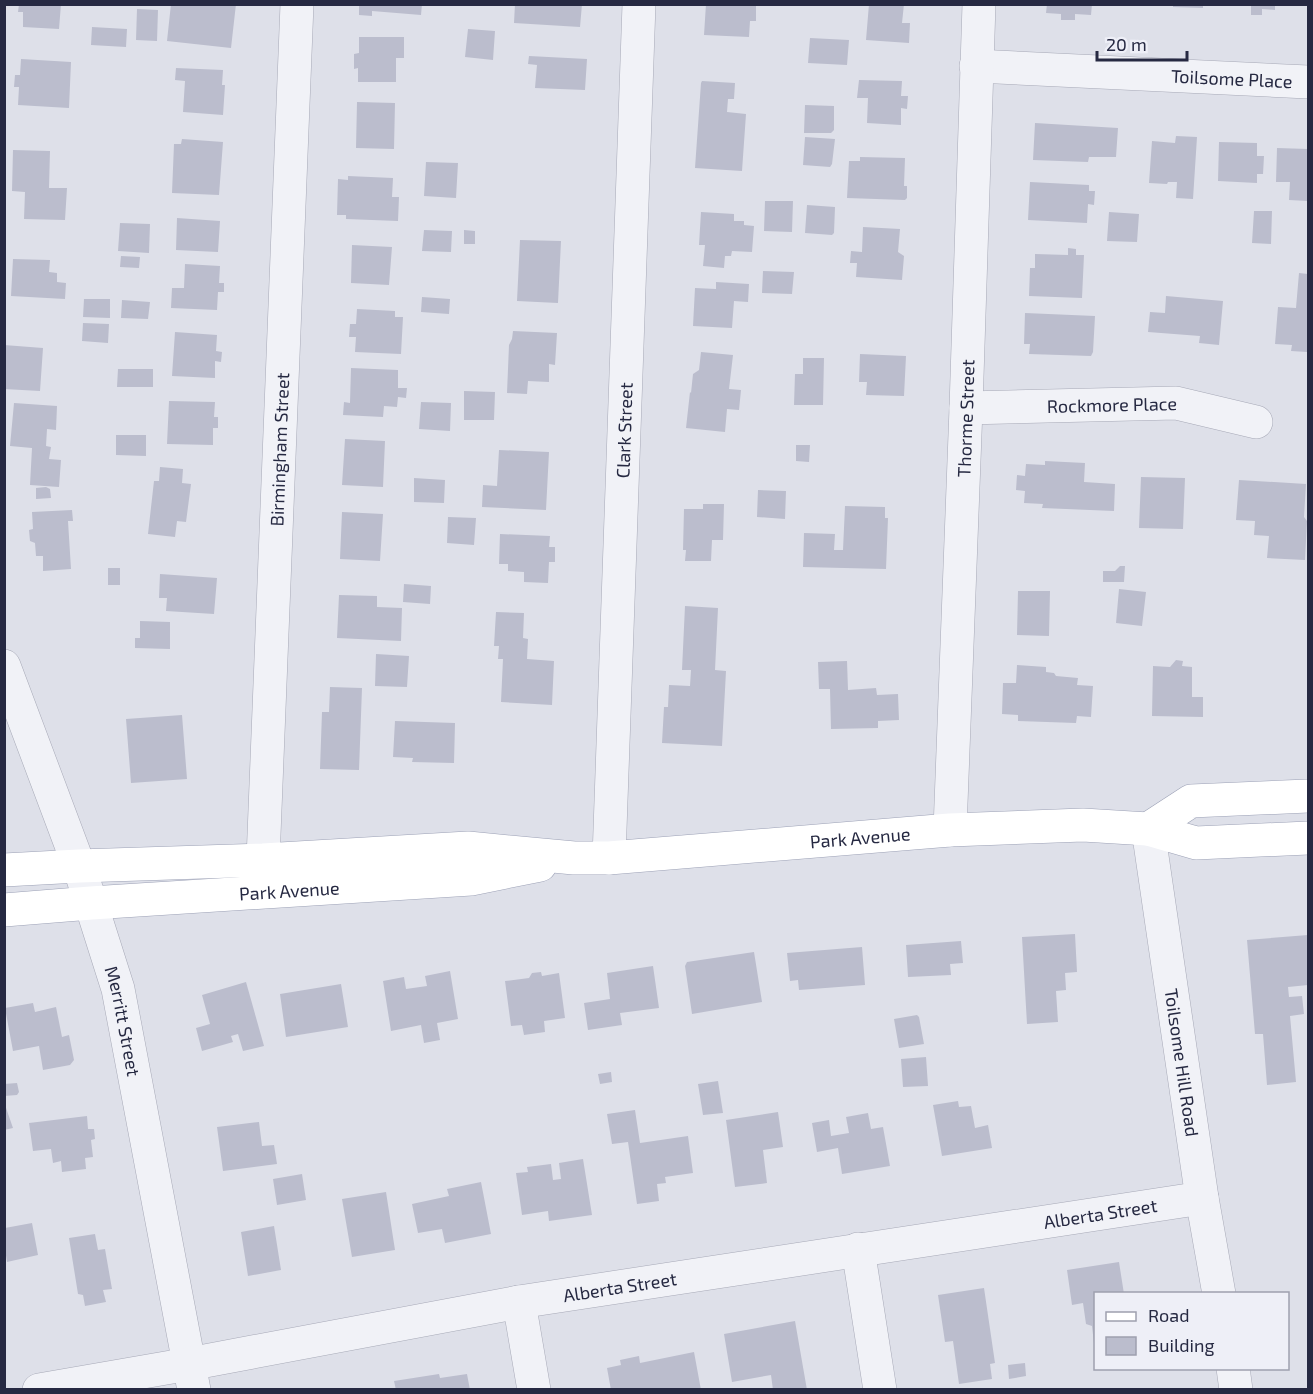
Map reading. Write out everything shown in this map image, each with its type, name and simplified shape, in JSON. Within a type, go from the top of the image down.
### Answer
[{"type":"main road","points":[[1148,829],[1191,801],[1308,796]]},
{"type":"main road","name":"Park Avenue","points":[[4,870],[263,860],[468,848],[574,858],[609,858],[950,830],[1083,825],[1148,829],[1196,843],[1308,838]]},
{"type":"main road","name":"Park Avenue","points":[[4,910],[471,879],[574,858]]},
{"type":"street","name":"Birmingham Street","points":[[266,893],[263,860],[297,4]]},
{"type":"street","name":"Clark Street","points":[[609,858],[639,4]]},
{"type":"street","name":"Thorme Street","points":[[950,830],[979,4]]},
{"type":"street","name":"Toilsome Place","points":[[976,66],[1308,82]]},
{"type":"street","name":"Rockmore Place","points":[[966,408],[1176,404],[1256,422]]},
{"type":"street","name":"Merritt Street","points":[[4,666],[79,866],[118,989],[192,1377]]},
{"type":"street","name":"Toilsome Hill Road","points":[[1148,829],[1202,1198],[1219,1292]]},
{"type":"street","name":"Alberta Street","points":[[39,1389],[192,1377],[519,1302],[1202,1198]]},
{"type":"street","points":[[858,1249],[880,1389]]},
{"type":"street","points":[[519,1302],[534,1389]]},
{"type":"street","points":[[1233,1370],[1236,1389]]},
{"type":"building","points":[[19,4],[61,4],[59,29],[23,27],[23,12],[18,12]]},
{"type":"building","points":[[171,4],[236,4],[231,48],[167,41]]},
{"type":"building","points":[[359,4],[422,4],[421,15],[372,11],[372,16],[359,15]]},
{"type":"building","points":[[515,4],[582,4],[580,27],[514,23]]},
{"type":"building","points":[[706,4],[756,4],[756,21],[750,21],[749,37],[704,35]]},
{"type":"building","points":[[869,4],[904,4],[902,23],[910,23],[909,43],[866,40]]},
{"type":"building","points":[[1047,4],[1092,4],[1091,15],[1075,14],[1075,20],[1061,20],[1061,14],[1046,13]]},
{"type":"building","points":[[1173,4],[1203,4],[1203,8],[1173,7]]},
{"type":"building","points":[[1251,4],[1275,4],[1275,10],[1262,9],[1262,15],[1251,15]]},
{"type":"building","points":[[137,9],[158,10],[157,41],[136,40]]},
{"type":"building","points":[[92,27],[127,29],[126,47],[91,45]]},
{"type":"building","points":[[468,29],[495,31],[493,60],[465,57]]},
{"type":"building","points":[[359,37],[404,37],[404,58],[396,58],[396,82],[358,82],[358,68],[354,69],[354,54],[359,53]]},
{"type":"building","points":[[810,38],[849,40],[847,65],[808,63]]},
{"type":"building","points":[[529,56],[587,59],[585,90],[535,88],[537,65],[528,64]]},
{"type":"building","points":[[21,59],[71,62],[69,108],[18,105],[19,87],[14,87],[15,75],[20,75]]},
{"type":"building","points":[[176,68],[223,70],[222,85],[225,85],[223,115],[183,112],[185,81],[175,80]]},
{"type":"building","points":[[859,80],[902,81],[901,96],[908,96],[907,109],[901,108],[901,125],[867,123],[868,98],[857,98]]},
{"type":"building","points":[[702,81],[735,83],[734,99],[728,99],[727,112],[746,114],[742,171],[695,168]]},
{"type":"building","points":[[357,102],[395,103],[394,149],[356,148]]},
{"type":"building","points":[[805,105],[834,106],[834,130],[831,133],[804,133]]},
{"type":"building","points":[[1035,123],[1118,128],[1116,157],[1089,157],[1088,162],[1033,160]]},
{"type":"building","points":[[1176,136],[1197,137],[1193,199],[1176,198],[1177,182],[1149,183],[1152,141],[1175,143]]},
{"type":"building","points":[[805,137],[835,139],[830,167],[803,165]]},
{"type":"building","points":[[182,139],[223,142],[219,195],[172,193],[174,144],[181,144]]},
{"type":"building","points":[[1219,142],[1257,143],[1257,156],[1264,156],[1263,174],[1257,174],[1257,183],[1218,181]]},
{"type":"building","points":[[1277,148],[1308,149],[1308,201],[1289,200],[1290,182],[1276,182]]},
{"type":"building","points":[[13,150],[50,151],[49,188],[67,188],[65,220],[24,219],[25,192],[12,191]]},
{"type":"building","points":[[860,157],[905,158],[904,186],[907,186],[907,198],[905,200],[847,198],[849,161],[860,161]]},
{"type":"building","points":[[426,162],[458,163],[456,198],[424,196]]},
{"type":"building","points":[[348,176],[393,178],[392,197],[399,197],[398,221],[346,219],[346,215],[337,215],[338,179],[348,180]]},
{"type":"building","points":[[1030,182],[1089,185],[1089,191],[1095,191],[1094,205],[1088,204],[1087,223],[1028,220]]},
{"type":"building","points":[[765,201],[793,201],[792,232],[764,231]]},
{"type":"building","points":[[807,205],[835,207],[832,235],[805,233]]},
{"type":"building","points":[[1254,211],[1272,211],[1271,244],[1252,243]]},
{"type":"building","points":[[701,212],[734,214],[734,221],[744,221],[744,225],[754,226],[752,252],[732,251],[731,256],[725,256],[724,268],[703,266],[705,245],[699,245]]},
{"type":"building","points":[[1109,212],[1139,214],[1137,242],[1107,241]]},
{"type":"building","points":[[177,218],[220,221],[218,252],[176,250]]},
{"type":"building","points":[[120,223],[150,224],[149,253],[118,251]]},
{"type":"building","points":[[863,227],[900,229],[898,252],[904,256],[902,280],[856,277],[857,263],[850,263],[851,251],[862,252]]},
{"type":"building","points":[[424,230],[452,231],[451,252],[422,251]]},
{"type":"building","points":[[464,230],[475,231],[475,244],[464,244]]},
{"type":"building","points":[[520,240],[561,241],[558,303],[517,301]]},
{"type":"building","points":[[352,245],[392,247],[389,285],[351,283]]},
{"type":"building","points":[[1068,248],[1076,249],[1076,255],[1084,255],[1082,298],[1029,296],[1030,268],[1035,268],[1035,254],[1068,255]]},
{"type":"building","points":[[121,256],[140,257],[139,268],[120,267]]},
{"type":"building","points":[[13,259],[50,260],[49,272],[57,273],[57,282],[66,283],[65,299],[11,296]]},
{"type":"building","points":[[185,264],[220,266],[219,283],[224,283],[224,292],[218,292],[217,310],[171,308],[172,288],[184,288]]},
{"type":"building","points":[[763,271],[794,272],[792,294],[762,293]]},
{"type":"building","points":[[1299,273],[1308,274],[1307,352],[1291,351],[1292,345],[1275,344],[1278,307],[1296,308]]},
{"type":"building","points":[[716,282],[749,284],[748,302],[734,301],[732,328],[693,326],[695,288],[716,289]]},
{"type":"building","points":[[1166,296],[1223,301],[1219,345],[1199,343],[1200,336],[1148,332],[1150,312],[1165,313]]},
{"type":"building","points":[[422,297],[450,299],[449,314],[421,312]]},
{"type":"building","points":[[84,299],[110,299],[110,318],[83,317]]},
{"type":"building","points":[[122,300],[150,302],[148,319],[121,318]]},
{"type":"building","points":[[357,309],[395,311],[395,317],[403,317],[401,354],[355,352],[356,337],[349,337],[350,324],[356,324]]},
{"type":"building","points":[[1025,313],[1095,316],[1091,356],[1029,354],[1030,344],[1024,344]]},
{"type":"building","points":[[83,323],[109,324],[108,343],[82,341]]},
{"type":"building","points":[[513,331],[557,333],[555,365],[549,364],[549,382],[528,381],[527,394],[507,393],[509,345]]},
{"type":"building","points":[[175,332],[217,335],[216,351],[222,352],[221,362],[215,361],[215,378],[172,376]]},
{"type":"building","points":[[4,345],[43,348],[40,391],[4,389]]},
{"type":"building","points":[[701,352],[733,355],[729,389],[741,390],[739,410],[727,409],[725,432],[686,428],[693,374],[699,370]]},
{"type":"building","points":[[860,354],[906,356],[904,396],[866,395],[867,382],[859,382]]},
{"type":"building","points":[[803,358],[824,358],[823,405],[794,405],[795,374],[803,374]]},
{"type":"building","points":[[351,368],[398,370],[398,388],[407,388],[406,398],[398,397],[397,407],[384,406],[383,417],[343,415],[344,402],[350,403]]},
{"type":"building","points":[[118,369],[153,369],[153,387],[117,387]]},
{"type":"building","points":[[464,391],[495,392],[494,420],[464,420]]},
{"type":"building","points":[[169,401],[215,402],[214,417],[218,417],[218,428],[213,428],[213,445],[167,444]]},
{"type":"building","points":[[421,402],[451,403],[450,431],[419,429]]},
{"type":"building","points":[[14,403],[57,406],[56,430],[47,429],[46,446],[51,447],[49,459],[61,460],[59,487],[30,485],[32,448],[10,446]]},
{"type":"building","points":[[116,435],[146,435],[146,456],[116,455]]},
{"type":"building","points":[[345,439],[385,441],[383,487],[342,485]]},
{"type":"building","points":[[796,445],[810,445],[809,462],[796,461]]},
{"type":"building","points":[[499,450],[549,452],[546,510],[482,507],[483,485],[497,486]]},
{"type":"building","points":[[1045,461],[1085,463],[1084,482],[1115,484],[1114,511],[1042,508],[1043,504],[1024,503],[1025,491],[1016,490],[1017,475],[1025,476],[1026,464],[1045,465]]},
{"type":"building","points":[[160,467],[183,469],[182,483],[191,484],[186,522],[177,521],[175,537],[148,534],[154,481],[159,481]]},
{"type":"building","points":[[1141,477],[1185,478],[1183,529],[1139,528]]},
{"type":"building","points":[[414,478],[445,480],[444,503],[414,502]]},
{"type":"building","points":[[1239,480],[1306,484],[1305,560],[1267,558],[1269,536],[1254,535],[1255,521],[1236,520]]},
{"type":"building","points":[[36,488],[50,489],[51,498],[36,499]]},
{"type":"building","points":[[758,490],[786,491],[785,519],[757,517]]},
{"type":"building","points":[[703,504],[724,504],[723,540],[712,540],[711,561],[685,561],[684,509],[703,509]]},
{"type":"building","points":[[845,506],[885,507],[885,518],[888,518],[886,569],[803,567],[804,533],[835,534],[834,550],[843,550]]},
{"type":"building","points":[[72,510],[73,521],[68,521],[71,569],[43,571],[43,556],[36,556],[35,543],[30,541],[29,530],[33,529],[32,512]]},
{"type":"building","points":[[342,512],[383,514],[380,561],[340,559]]},
{"type":"building","points":[[448,517],[476,518],[474,545],[447,543]]},
{"type":"building","points":[[500,534],[550,536],[549,547],[555,547],[555,562],[549,562],[548,583],[524,582],[524,572],[508,571],[508,564],[499,564]]},
{"type":"building","points":[[1120,566],[1125,566],[1124,582],[1103,582],[1103,571],[1115,571]]},
{"type":"building","points":[[108,568],[120,568],[120,585],[108,585]]},
{"type":"building","points":[[160,574],[217,578],[214,614],[166,611],[167,598],[159,598]]},
{"type":"building","points":[[404,584],[431,586],[430,604],[403,602]]},
{"type":"building","points":[[1119,589],[1146,592],[1142,626],[1116,623]]},
{"type":"building","points":[[1018,591],[1050,591],[1049,636],[1017,635]]},
{"type":"building","points":[[339,595],[377,596],[377,607],[402,608],[401,641],[337,638]]},
{"type":"building","points":[[685,606],[718,608],[715,670],[726,671],[722,746],[662,743],[664,707],[668,707],[669,685],[690,686],[691,670],[682,670]]},
{"type":"building","points":[[496,612],[524,613],[523,638],[528,639],[527,659],[554,661],[552,705],[501,702],[503,659],[498,659],[499,646],[494,646]]},
{"type":"building","points":[[140,621],[170,622],[170,649],[135,648],[135,638],[140,638]]},
{"type":"building","points":[[376,654],[409,656],[407,687],[375,686]]},
{"type":"building","points":[[1176,660],[1183,661],[1182,666],[1192,667],[1192,697],[1203,697],[1203,717],[1152,716],[1153,666],[1170,667]]},
{"type":"building","points":[[847,661],[848,690],[876,688],[877,695],[898,694],[899,720],[878,721],[878,728],[831,729],[830,689],[819,689],[818,662]]},
{"type":"building","points":[[1017,665],[1046,667],[1046,672],[1054,673],[1056,676],[1078,678],[1077,685],[1093,686],[1091,717],[1077,716],[1076,723],[1018,721],[1018,715],[1002,714],[1003,683],[1016,683]]},
{"type":"building","points":[[330,687],[362,688],[359,770],[320,769],[322,712],[329,712]]},
{"type":"building","points":[[182,715],[187,779],[131,783],[126,719]]},
{"type":"building","points":[[395,721],[455,723],[454,763],[412,762],[413,758],[393,757]]},
{"type":"building","points":[[1075,934],[1077,972],[1065,973],[1066,990],[1056,991],[1058,1022],[1027,1024],[1022,937]]},
{"type":"building","points":[[1308,935],[1308,985],[1288,987],[1289,997],[1302,996],[1304,1014],[1290,1016],[1296,1082],[1267,1085],[1263,1034],[1255,1034],[1247,940]]},
{"type":"building","points":[[961,941],[963,963],[950,964],[951,975],[908,977],[906,945]]},
{"type":"building","points":[[862,947],[865,985],[799,990],[798,980],[790,981],[787,953]]},
{"type":"building","points":[[754,952],[762,1002],[692,1014],[685,966],[687,962]]},
{"type":"building","points":[[653,966],[659,1008],[620,1013],[622,1025],[588,1030],[584,1003],[610,999],[607,973]]},
{"type":"building","points":[[450,971],[458,1019],[437,1023],[440,1040],[424,1043],[421,1025],[391,1031],[383,981],[404,977],[406,989],[427,986],[425,976]]},
{"type":"building","points":[[541,972],[542,976],[559,973],[565,1018],[544,1021],[545,1032],[524,1035],[522,1025],[511,1026],[505,981],[529,978],[532,973]]},
{"type":"building","points":[[246,982],[264,1046],[243,1051],[238,1034],[231,1036],[233,1042],[202,1051],[196,1028],[210,1024],[202,995]]},
{"type":"building","points":[[341,984],[348,1027],[286,1037],[280,994]]},
{"type":"building","points":[[33,1003],[35,1012],[56,1007],[62,1037],[69,1035],[74,1060],[70,1065],[43,1070],[39,1046],[13,1051],[5,1008]]},
{"type":"building","points":[[917,1015],[924,1044],[899,1048],[894,1019]]},
{"type":"building","points":[[926,1057],[928,1086],[903,1087],[901,1059]]},
{"type":"building","points":[[611,1072],[612,1082],[600,1084],[598,1074]]},
{"type":"building","points":[[718,1081],[723,1113],[703,1115],[698,1084]]},
{"type":"building","points":[[17,1083],[19,1092],[17,1095],[4,1096],[4,1084]]},
{"type":"building","points":[[958,1101],[959,1107],[971,1106],[975,1128],[988,1125],[992,1148],[942,1156],[933,1105]]},
{"type":"building","points":[[4,1102],[13,1128],[4,1130]]},
{"type":"building","points":[[635,1110],[640,1143],[688,1136],[693,1173],[665,1177],[666,1183],[657,1184],[659,1201],[637,1204],[628,1142],[612,1144],[607,1114]]},
{"type":"building","points":[[778,1112],[783,1147],[763,1150],[767,1183],[735,1187],[726,1120]]},
{"type":"building","points":[[868,1113],[871,1129],[883,1127],[890,1166],[842,1174],[838,1148],[817,1152],[812,1123],[829,1120],[831,1136],[849,1133],[846,1117]]},
{"type":"building","points":[[87,1116],[88,1129],[94,1129],[95,1139],[91,1140],[93,1157],[85,1158],[86,1169],[62,1172],[61,1161],[53,1163],[51,1149],[33,1151],[29,1123]]},
{"type":"building","points":[[259,1122],[262,1146],[274,1145],[277,1164],[223,1171],[217,1127]]},
{"type":"building","points":[[583,1159],[592,1215],[549,1221],[548,1211],[522,1215],[516,1173],[528,1172],[527,1167],[551,1164],[553,1180],[561,1179],[559,1163]]},
{"type":"building","points":[[302,1174],[306,1200],[277,1205],[273,1179]]},
{"type":"building","points":[[481,1182],[491,1234],[445,1243],[442,1229],[418,1233],[412,1204],[449,1196],[447,1189]]},
{"type":"building","points":[[386,1192],[395,1250],[352,1257],[342,1199]]},
{"type":"building","points":[[32,1223],[38,1255],[7,1262],[5,1228]]},
{"type":"building","points":[[274,1226],[281,1270],[248,1276],[241,1232]]},
{"type":"building","points":[[95,1234],[98,1250],[105,1249],[112,1289],[103,1290],[106,1302],[85,1306],[83,1295],[78,1294],[69,1238]]},
{"type":"building","points":[[1119,1262],[1124,1292],[1094,1292],[1094,1343],[1092,1326],[1086,1324],[1083,1303],[1072,1305],[1067,1270]]},
{"type":"building","points":[[984,1288],[995,1363],[990,1364],[992,1379],[959,1384],[953,1341],[945,1342],[938,1295]]},
{"type":"building","points":[[795,1321],[807,1390],[773,1390],[771,1375],[732,1382],[724,1334]]},
{"type":"building","points":[[694,1352],[701,1390],[611,1390],[607,1368],[621,1365],[620,1360],[639,1356],[640,1363]]},
{"type":"building","points":[[1025,1363],[1026,1376],[1009,1379],[1008,1365]]},
{"type":"building","points":[[439,1374],[440,1378],[467,1374],[470,1390],[396,1390],[394,1381]]}]
